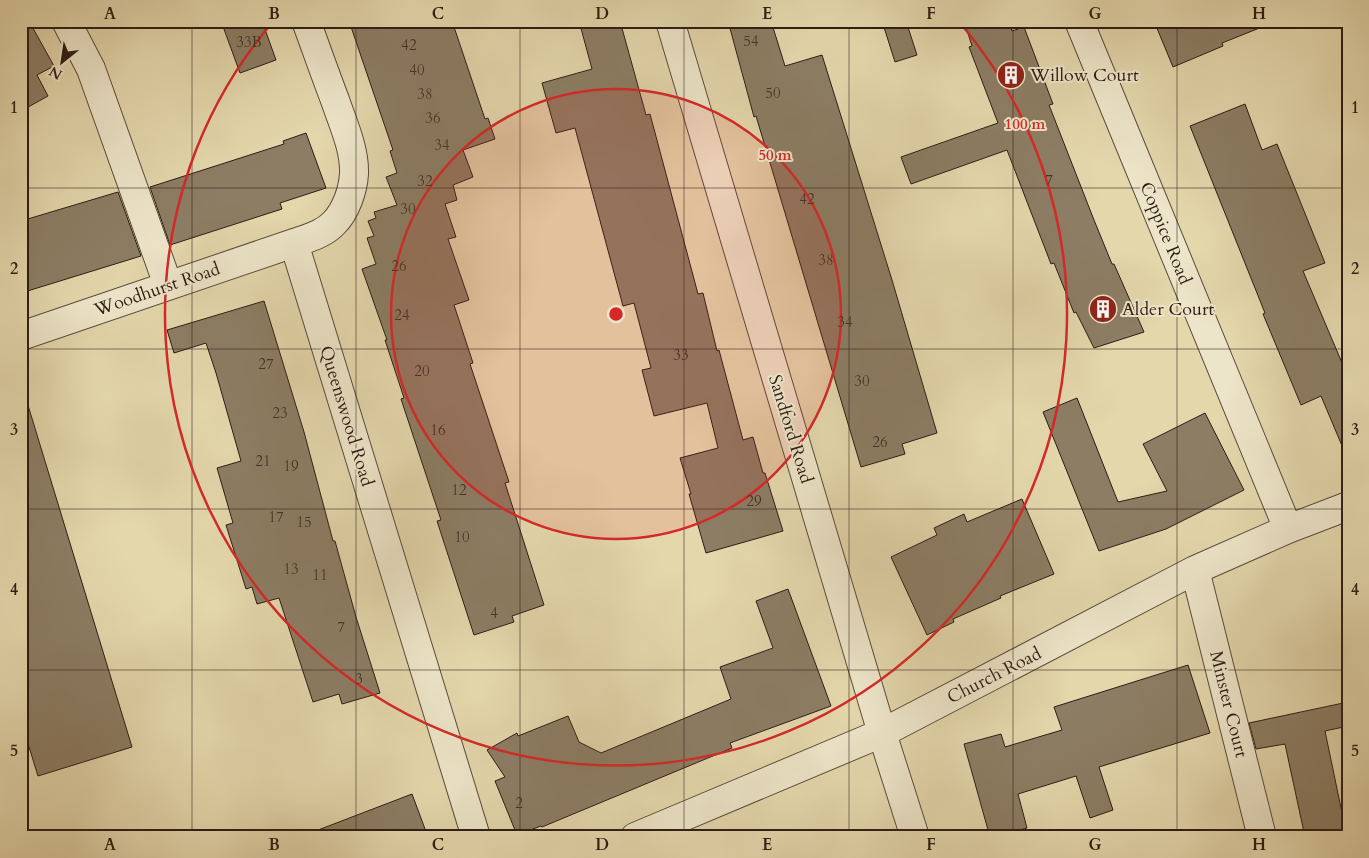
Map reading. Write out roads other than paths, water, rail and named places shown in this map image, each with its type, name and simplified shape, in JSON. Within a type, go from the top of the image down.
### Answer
[{"type":"street","points":[[66,21],[91,69],[168,285]]},
{"type":"street","points":[[294,243],[320,234],[334,223],[345,207],[351,191],[354,174],[353,156],[346,132],[306,21]]},
{"type":"street","name":"Sandford Road","points":[[670,21],[882,733],[915,837]]},
{"type":"street","name":"Coppice Road","points":[[1079,21],[1288,529]]},
{"type":"street","name":"Woodhurst Road","points":[[21,336],[294,243]]},
{"type":"street","name":"Queenswood Road","points":[[294,243],[476,837]]},
{"type":"street","name":"Church Road","points":[[635,837],[882,733],[1196,570],[1288,529],[1348,506]]},
{"type":"street","name":"Minster Court","points":[[1196,570],[1262,837]]},
{"type":"place","name":"Willow Court","points":[[1011,75]]},
{"type":"place","name":"Alder Court","points":[[1103,309]]}]
